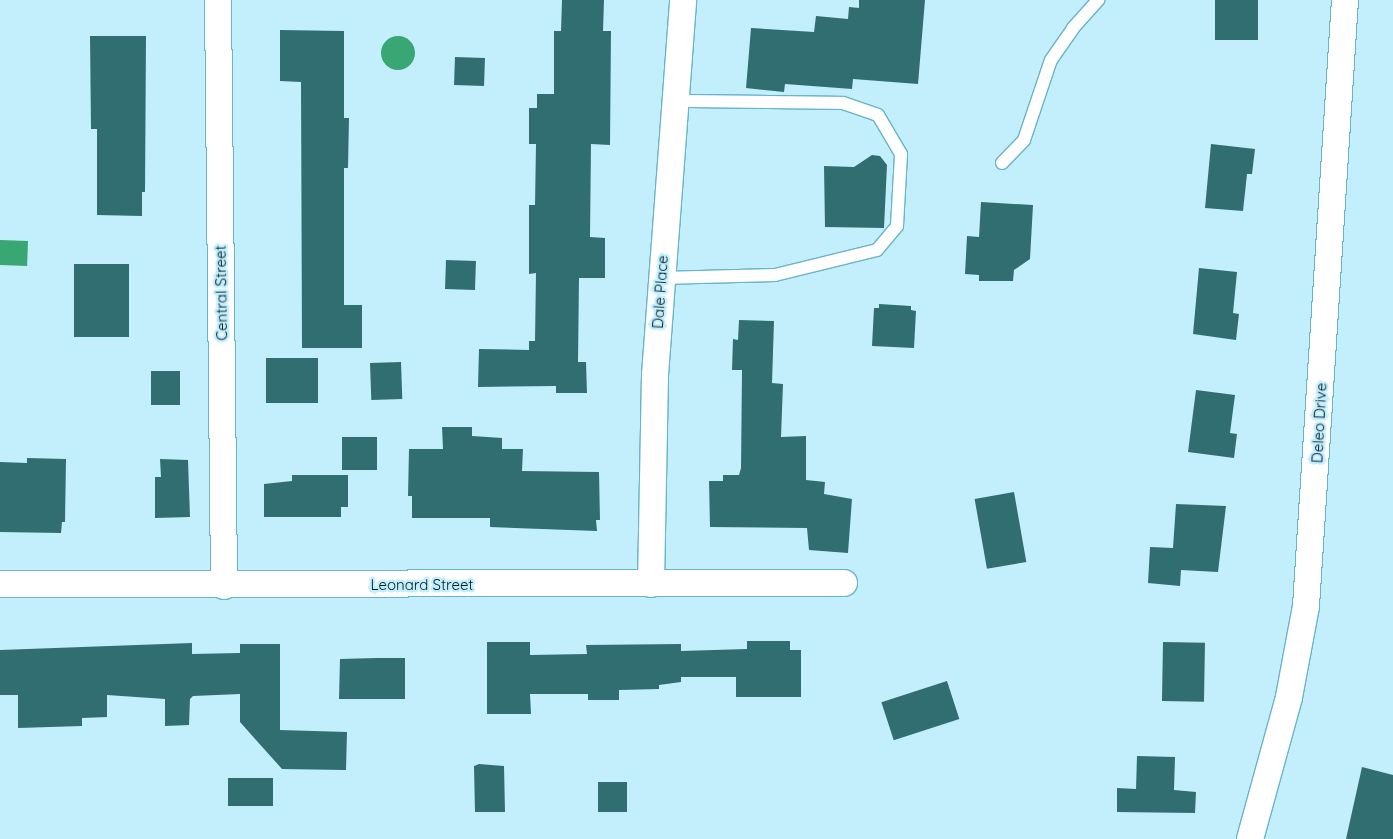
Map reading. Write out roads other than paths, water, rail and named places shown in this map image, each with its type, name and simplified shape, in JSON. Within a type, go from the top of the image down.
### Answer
[{"type":"street","name":"Central Street","points":[[218,0],[224,586]]},
{"type":"street","name":"Dale Place","points":[[651,584],[655,375],[684,0]]},
{"type":"street","name":"Deleo Drive","points":[[1250,839],[1289,697],[1306,606],[1345,0]]},
{"type":"street","name":"Leonard Street","points":[[0,584],[224,586],[844,583]]},
{"type":"lane","points":[[1002,163],[1024,140],[1051,60],[1073,28],[1098,0]]},
{"type":"lane","points":[[661,278],[775,275],[877,250],[897,226],[901,154],[878,115],[843,103],[675,101]]}]
